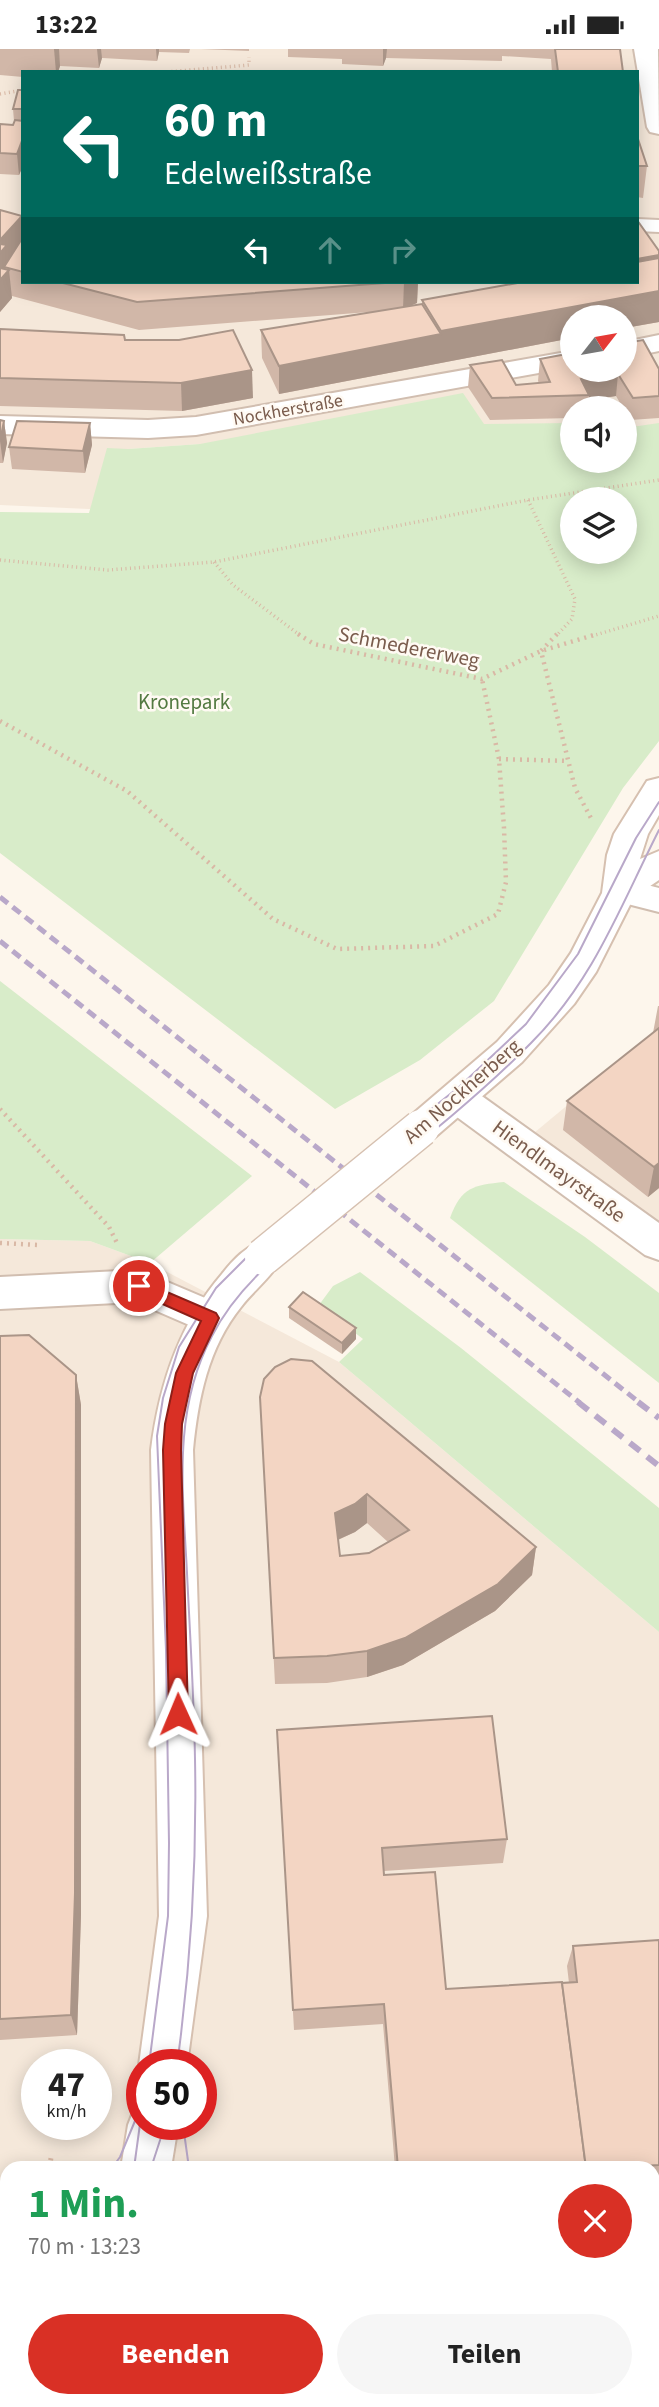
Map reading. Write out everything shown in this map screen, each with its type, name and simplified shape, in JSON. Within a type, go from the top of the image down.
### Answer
[{"type":"main road","points":[[646,49],[659,127]]},
{"type":"main road","points":[[637,347],[659,343]]},
{"type":"main road","name":"Nockherstraße","points":[[0,425],[148,429],[196,426],[560,361]]},
{"type":"main road","name":"Am Nockherberg","points":[[165,2049],[183,1916],[172,1450],[174,1424],[185,1373],[210,1318],[241,1276],[494,1069],[550,1010],[586,958],[620,890],[625,850],[659,789]]},
{"type":"main road","name":"Am Nockherberg","points":[[620,890],[659,863]]},
{"type":"main road","points":[[620,890],[659,900]]},
{"type":"main road","name":"Hiendlmayrstraße","points":[[459,1099],[659,1244]]},
{"type":"main road","points":[[0,1293],[139,1286],[210,1318]]},
{"type":"main road","points":[[147,2161],[151,2140]]},
{"type":"lane","points":[[639,225],[659,226]]},
{"type":"path","points":[[190,70],[248,65],[249,57]]},
{"type":"path","points":[[0,95],[21,90]]},
{"type":"path","points":[[0,560],[108,570],[214,562],[528,501],[659,480]]},
{"type":"path","points":[[528,501],[575,599],[572,619],[541,652],[575,788],[591,819]]},
{"type":"path","name":"Schmedererweg","points":[[214,562],[233,585],[283,625],[314,644],[482,679],[541,652],[659,616]]},
{"type":"path","points":[[0,721],[127,791],[273,919],[337,949],[434,947],[498,914],[506,882],[499,759],[482,679]]},
{"type":"path","points":[[499,759],[569,761]]},
{"type":"path","points":[[0,1109],[109,1227],[139,1286]]},
{"type":"path","points":[[50,2161],[52,2153]]},
{"type":"shaded area","points":[[0,49],[659,49],[659,430],[637,435],[637,396],[560,396],[560,444],[200,444],[128,449],[111,510],[0,505]]},
{"type":"shaded area","points":[[659,1029],[659,1226],[534,1133]]},
{"type":"shaded area","points":[[0,1239],[90,1241],[150,1263],[339,1362],[659,1632],[659,2161],[0,2161]]},
{"type":"green space","name":"Kronepark","points":[[463,393],[484,424],[560,423],[560,473],[637,473],[637,426],[659,423],[659,741],[623,788],[494,1001],[420,1060],[335,1109],[0,853],[0,512],[89,513],[107,448],[200,444]]},
{"type":"green space","points":[[0,981],[252,1176],[150,1263],[90,1241],[0,1239]]},
{"type":"green space","points":[[504,1182],[585,1237],[659,1293],[659,1383],[450,1218],[459,1200],[470,1189]]},
{"type":"green space","points":[[360,1272],[461,1348],[659,1508],[659,1632],[339,1362],[363,1339],[319,1305],[333,1286]]},
{"type":"building","points":[[555,49],[620,49],[623,70],[558,70]]},
{"type":"building","points":[[18,90],[21,90],[21,109],[13,109]]},
{"type":"building","points":[[15,120],[21,121],[21,143],[17,154],[0,153],[0,124],[13,125]]},
{"type":"building","points":[[639,142],[647,166],[639,166]]},
{"type":"building","points":[[0,210],[21,216],[21,217],[0,240]]},
{"type":"building","points":[[639,223],[659,251],[659,255],[639,259]]},
{"type":"building","points":[[21,240],[21,271],[4,267]]},
{"type":"building","points":[[0,244],[7,245],[0,253]]},
{"type":"building","points":[[659,258],[659,291],[583,305],[560,305],[560,309],[441,331],[422,300],[512,284],[639,284],[639,262]]},
{"type":"building","points":[[0,268],[9,270],[0,280]]},
{"type":"building","points":[[67,284],[372,284],[137,302]]},
{"type":"building","points":[[422,304],[441,334],[279,366],[261,330]]},
{"type":"building","points":[[0,329],[124,335],[125,340],[179,340],[233,330],[252,370],[181,383],[0,378]]},
{"type":"building","points":[[643,340],[659,369],[659,396],[632,396],[623,382],[637,382],[637,341]]},
{"type":"building","points":[[560,355],[560,382],[582,382],[589,395],[492,398],[470,365],[502,360],[516,385],[550,382],[540,359]]},
{"type":"building","points":[[0,420],[4,421],[0,441]]},
{"type":"building","points":[[17,421],[90,423],[83,451],[9,447]]},
{"type":"building","points":[[659,1028],[659,1163],[654,1167],[567,1101]]},
{"type":"building","points":[[303,1292],[356,1328],[342,1343],[289,1307]]},
{"type":"building","points":[[29,1335],[76,1375],[75,1893],[71,2015],[0,2019],[0,1336]]},
{"type":"building","points":[[291,1359],[312,1361],[536,1547],[498,1584],[405,1638],[367,1651],[274,1658],[260,1397],[264,1379],[275,1367]],"holes":[[[367,1494],[409,1530],[369,1553],[340,1556],[335,1513],[355,1504]]]},
{"type":"building","points":[[492,1716],[507,1839],[382,1848],[384,1875],[435,1872],[446,1989],[562,1982],[585,2161],[397,2161],[384,2004],[293,2010],[277,1730]]},
{"type":"building","points":[[659,1940],[659,2161],[585,2161],[562,1983],[577,1982],[573,1946]]},
{"type":"tram line","points":[[151,2049],[168,1916],[169,1843],[166,1650],[157,1436],[163,1398],[179,1347],[216,1288],[255,1249],[459,1087],[526,1024],[578,954],[636,838],[659,802]]},
{"type":"tram line","points":[[179,2049],[189,1951],[195,1836],[192,1666],[183,1452],[185,1423],[199,1364],[224,1316],[269,1264],[463,1106],[509,1065],[553,1019],[604,942],[659,830]]},
{"type":"tram line","points":[[117,2161],[127,2140]]},
{"type":"tram line","points":[[135,2161],[138,2140]]},
{"type":"tram line","points":[[153,2161],[160,2140]]},
{"type":"tram line","points":[[185,2140],[188,2161]]},
{"type":"railway","points":[[0,897],[640,1403]]},
{"type":"railway","points":[[0,941],[580,1403]]},
{"type":"railway","points":[[578,1402],[659,1466]]},
{"type":"railway","points":[[638,1402],[659,1418]]},
{"type":"route","points":[[139,1286],[210,1318],[185,1373],[174,1424],[172,1450],[178,1714]]}]
